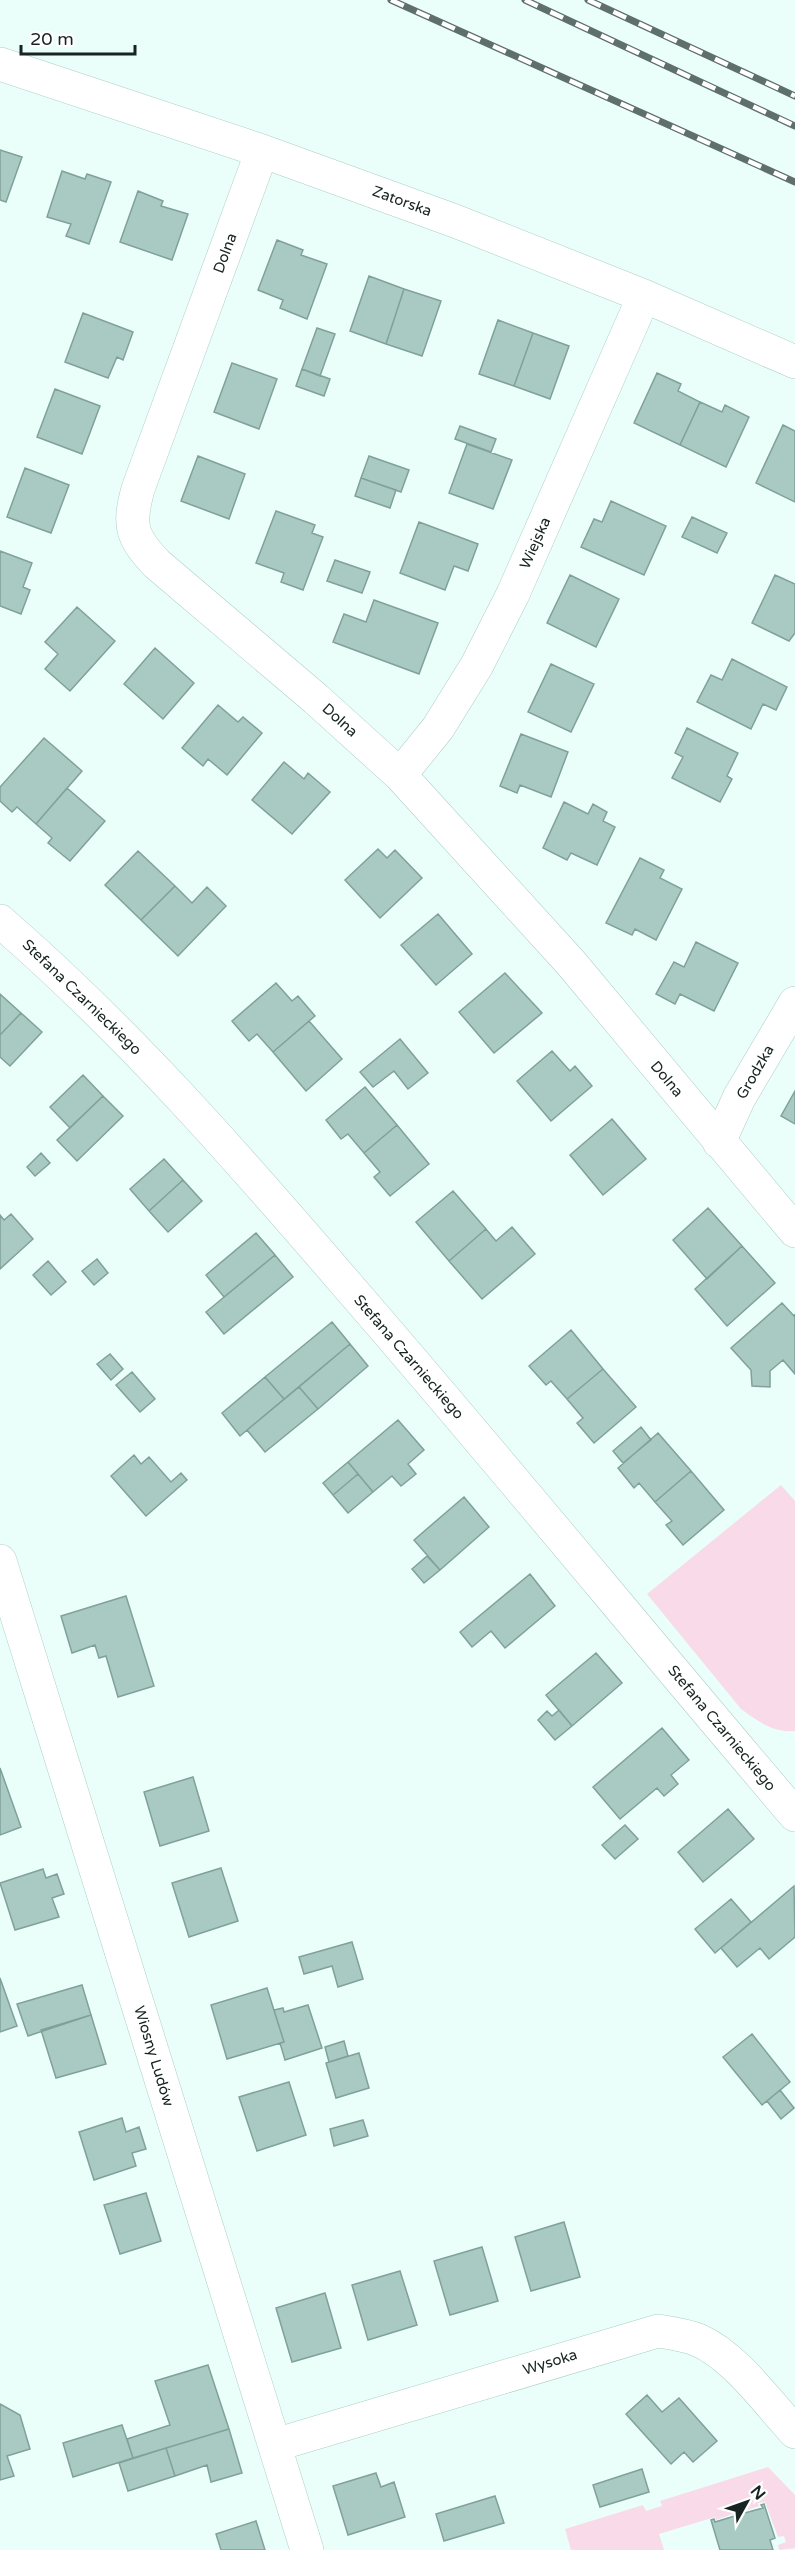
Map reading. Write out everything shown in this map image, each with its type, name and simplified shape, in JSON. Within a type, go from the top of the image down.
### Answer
[{"type":"street","name":"Zatorska","points":[[0,64],[262,151],[455,220],[644,296],[795,362]]},
{"type":"street","name":"Dolna","points":[[262,151],[138,489],[131,525],[137,540],[157,564],[316,699],[400,775],[571,963],[795,1231]]},
{"type":"street","name":"Wiejska","points":[[400,775],[438,728],[477,665],[513,594],[644,296]]},
{"type":"street","name":"Stefana Czarnieckiego","points":[[0,921],[137,1049],[225,1144],[789,1796]]},
{"type":"street","name":"Grodzka","points":[[719,1142],[739,1098],[795,1003]]},
{"type":"street","name":"Wiosny Ludów","points":[[0,1562],[308,2550]]},
{"type":"street","name":"Wysoka","points":[[275,2445],[658,2331],[699,2341],[717,2351],[744,2375],[795,2432]]},
{"type":"shaded area","points":[[781,1485],[795,1501],[795,1731],[773,1728],[741,1709],[647,1594]]},
{"type":"shaded area","points":[[768,2467],[795,2495],[795,2548],[779,2550],[778,2545],[786,2542],[784,2536],[778,2537],[765,2502],[758,2503],[759,2506],[744,2511],[742,2508],[716,2520],[715,2517],[659,2534],[664,2550],[571,2550],[565,2529],[643,2505],[646,2511],[662,2506],[660,2501]]},
{"type":"building","points":[[0,150],[22,157],[6,202],[0,200]]},
{"type":"building","points":[[62,171],[85,179],[87,174],[111,182],[89,244],[66,236],[71,224],[47,217]]},
{"type":"building","points":[[138,191],[163,201],[161,206],[188,214],[172,260],[120,242]]},
{"type":"building","points":[[277,240],[303,250],[301,255],[327,264],[307,319],[280,308],[283,300],[258,290]]},
{"type":"building","points":[[369,276],[404,289],[386,344],[350,331]]},
{"type":"building","points":[[404,289],[441,301],[422,356],[386,344]]},
{"type":"building","points":[[83,313],[133,332],[123,360],[117,357],[108,378],[65,362]]},
{"type":"building","points":[[498,320],[533,333],[514,386],[479,374]]},
{"type":"building","points":[[317,328],[335,334],[320,376],[302,369]]},
{"type":"building","points":[[533,333],[569,346],[550,399],[514,386]]},
{"type":"building","points":[[232,363],[277,379],[259,429],[214,412]]},
{"type":"building","points":[[302,369],[330,379],[324,396],[296,386]]},
{"type":"building","points":[[657,373],[681,384],[678,391],[700,402],[680,445],[634,423]]},
{"type":"building","points":[[55,389],[100,406],[82,454],[37,437]]},
{"type":"building","points":[[700,402],[722,412],[725,405],[749,417],[726,467],[680,445]]},
{"type":"building","points":[[783,425],[795,431],[795,502],[756,483]]},
{"type":"building","points":[[460,426],[496,439],[491,452],[455,439]]},
{"type":"building","points":[[467,444],[512,460],[493,509],[449,493]]},
{"type":"building","points":[[198,456],[245,474],[229,519],[181,501]]},
{"type":"building","points":[[369,456],[409,470],[401,492],[361,478]]},
{"type":"building","points":[[25,468],[69,485],[51,533],[7,517]]},
{"type":"building","points":[[361,478],[396,490],[390,508],[355,496]]},
{"type":"building","points":[[611,501],[666,526],[644,575],[581,547],[594,519],[602,522]]},
{"type":"building","points":[[276,511],[315,525],[312,533],[323,537],[303,590],[281,582],[284,573],[256,563]]},
{"type":"building","points":[[692,517],[727,533],[717,553],[682,537]]},
{"type":"building","points":[[419,522],[478,544],[468,571],[454,566],[445,590],[400,573]]},
{"type":"building","points":[[0,551],[32,563],[23,587],[30,590],[21,614],[0,606]]},
{"type":"building","points":[[335,560],[370,572],[362,593],[327,581]]},
{"type":"building","points":[[570,575],[619,599],[596,647],[547,623]]},
{"type":"building","points":[[775,575],[795,584],[795,633],[789,641],[752,623]]},
{"type":"building","points":[[374,600],[438,623],[419,674],[333,642],[344,614],[366,622]]},
{"type":"building","points":[[77,607],[115,641],[70,691],[45,669],[58,654],[45,642]]},
{"type":"building","points":[[155,648],[194,683],[163,719],[124,684]]},
{"type":"building","points":[[732,659],[787,687],[776,710],[763,704],[751,729],[697,702],[711,675],[722,680]]},
{"type":"building","points":[[551,664],[594,684],[571,732],[528,712]]},
{"type":"building","points":[[218,705],[238,722],[243,717],[262,733],[227,775],[208,759],[203,766],[182,748]]},
{"type":"building","points":[[687,728],[738,753],[727,776],[732,779],[720,802],[672,778],[683,757],[675,753]]},
{"type":"building","points":[[521,734],[568,752],[551,797],[520,785],[517,793],[500,786]]},
{"type":"building","points":[[44,738],[82,771],[36,824],[17,807],[12,812],[0,801],[0,787]]},
{"type":"building","points":[[284,762],[304,779],[308,773],[330,792],[292,834],[252,800]]},
{"type":"building","points":[[67,788],[105,821],[70,861],[48,843],[52,838],[36,824]]},
{"type":"building","points":[[564,802],[588,814],[593,804],[607,812],[603,821],[615,827],[597,865],[571,853],[567,860],[543,848]]},
{"type":"building","points":[[378,849],[387,858],[395,850],[422,878],[380,918],[345,880]]},
{"type":"building","points":[[138,851],[175,886],[141,920],[105,885]]},
{"type":"building","points":[[640,858],[664,870],[660,878],[682,889],[656,940],[635,929],[632,935],[606,923]]},
{"type":"building","points":[[175,886],[192,903],[207,887],[226,906],[178,956],[141,920]]},
{"type":"building","points":[[438,914],[472,954],[436,985],[401,945]]},
{"type":"building","points":[[696,942],[738,963],[714,1011],[680,994],[675,1004],[656,994],[674,962],[684,967]]},
{"type":"building","points":[[505,973],[542,1013],[494,1053],[459,1012]]},
{"type":"building","points":[[276,983],[292,1001],[298,996],[315,1016],[273,1052],[257,1034],[249,1041],[232,1021]]},
{"type":"building","points":[[0,994],[21,1013],[0,1035]]},
{"type":"building","points":[[21,1013],[42,1032],[10,1066],[0,1057],[0,1035]]},
{"type":"building","points":[[309,1021],[342,1059],[306,1091],[273,1052]]},
{"type":"building","points":[[400,1039],[428,1073],[408,1089],[394,1071],[373,1087],[360,1072]]},
{"type":"building","points":[[552,1051],[570,1071],[575,1066],[592,1086],[551,1121],[517,1081]]},
{"type":"building","points":[[83,1075],[103,1096],[70,1128],[50,1107]]},
{"type":"building","points":[[365,1087],[397,1125],[364,1153],[348,1134],[341,1139],[326,1120]]},
{"type":"building","points":[[795,1091],[795,1124],[781,1116]]},
{"type":"building","points":[[103,1096],[123,1116],[77,1161],[57,1140]]},
{"type":"building","points":[[612,1119],[646,1159],[603,1195],[570,1155]]},
{"type":"building","points":[[397,1125],[429,1164],[390,1196],[374,1177],[380,1172],[364,1153]]},
{"type":"building","points":[[41,1153],[50,1163],[35,1176],[27,1167]]},
{"type":"building","points":[[164,1159],[183,1180],[149,1211],[130,1189]]},
{"type":"building","points":[[183,1180],[202,1201],[168,1232],[149,1211]]},
{"type":"building","points":[[453,1191],[486,1229],[449,1261],[416,1222]]},
{"type":"building","points":[[708,1208],[742,1246],[707,1279],[673,1240]]},
{"type":"building","points":[[11,1214],[33,1239],[0,1269],[0,1215],[4,1220]]},
{"type":"building","points":[[512,1227],[535,1254],[482,1299],[449,1261],[486,1229],[496,1241]]},
{"type":"building","points":[[256,1233],[275,1255],[224,1297],[206,1275]]},
{"type":"building","points":[[742,1246],[775,1283],[727,1326],[695,1289]]},
{"type":"building","points":[[275,1255],[293,1277],[224,1334],[206,1312]]},
{"type":"building","points":[[97,1259],[108,1273],[94,1285],[82,1271]]},
{"type":"building","points":[[48,1261],[66,1282],[51,1295],[33,1275]]},
{"type":"building","points":[[782,1303],[794,1316],[795,1314],[795,1374],[783,1360],[770,1371],[770,1387],[752,1386],[751,1370],[731,1348]]},
{"type":"building","points":[[332,1322],[350,1344],[284,1399],[265,1377]]},
{"type":"building","points":[[571,1330],[603,1369],[567,1399],[551,1381],[546,1385],[529,1366]]},
{"type":"building","points":[[350,1344],[368,1366],[318,1409],[299,1387]]},
{"type":"building","points":[[110,1354],[123,1369],[111,1380],[97,1364]]},
{"type":"building","points":[[603,1369],[636,1407],[594,1443],[577,1423],[583,1418],[567,1399]]},
{"type":"building","points":[[132,1372],[155,1399],[140,1412],[116,1385]]},
{"type":"building","points":[[265,1377],[284,1399],[240,1436],[222,1413]]},
{"type":"building","points":[[299,1387],[318,1409],[265,1452],[247,1430]]},
{"type":"building","points":[[398,1420],[424,1450],[408,1464],[416,1474],[401,1486],[392,1476],[373,1492],[348,1462]]},
{"type":"building","points":[[641,1427],[651,1440],[623,1463],[613,1451]]},
{"type":"building","points":[[658,1433],[691,1471],[655,1502],[639,1483],[634,1488],[618,1468]]},
{"type":"building","points":[[134,1455],[141,1464],[149,1457],[171,1482],[181,1473],[187,1480],[146,1516],[111,1476]]},
{"type":"building","points":[[348,1462],[358,1474],[333,1495],[323,1483]]},
{"type":"building","points":[[691,1471],[724,1510],[683,1545],[666,1525],[672,1521],[655,1502]]},
{"type":"building","points":[[358,1474],[373,1492],[348,1513],[333,1495]]},
{"type":"building","points":[[464,1497],[489,1527],[440,1570],[414,1540]]},
{"type":"building","points":[[427,1556],[440,1570],[424,1583],[412,1569]]},
{"type":"building","points":[[530,1574],[555,1606],[505,1648],[491,1631],[472,1647],[460,1632]]},
{"type":"building","points":[[126,1596],[154,1686],[118,1697],[106,1656],[99,1658],[95,1645],[72,1653],[61,1616]]},
{"type":"building","points":[[596,1653],[622,1683],[572,1726],[546,1695]]},
{"type":"building","points":[[559,1710],[572,1726],[555,1740],[538,1720],[547,1711],[552,1716]]},
{"type":"building","points":[[662,1728],[689,1760],[671,1775],[678,1784],[664,1796],[657,1788],[620,1819],[593,1787]]},
{"type":"building","points":[[0,1768],[21,1827],[0,1835]]},
{"type":"building","points":[[193,1777],[209,1831],[160,1846],[144,1792]]},
{"type":"building","points":[[728,1809],[754,1839],[703,1882],[678,1852]]},
{"type":"building","points":[[625,1825],[638,1839],[615,1859],[602,1845]]},
{"type":"building","points":[[221,1868],[238,1921],[189,1937],[172,1883]]},
{"type":"building","points":[[43,1869],[46,1878],[57,1874],[64,1894],[52,1898],[59,1917],[15,1930],[0,1883]]},
{"type":"building","points":[[794,1886],[795,1937],[769,1959],[760,1948],[737,1967],[721,1948]]},
{"type":"building","points":[[731,1899],[751,1922],[715,1953],[695,1929]]},
{"type":"building","points":[[352,1942],[363,1979],[338,1987],[332,1966],[304,1974],[299,1957]]},
{"type":"building","points":[[0,1978],[17,2026],[0,2032]]},
{"type":"building","points":[[82,1985],[91,2015],[28,2036],[17,2004]]},
{"type":"building","points":[[267,1988],[284,2042],[227,2059],[211,2005]]},
{"type":"building","points":[[308,2005],[322,2048],[285,2060],[280,2043],[284,2042],[274,2010],[283,2008],[284,2012]]},
{"type":"building","points":[[91,2015],[106,2064],[56,2078],[41,2030]]},
{"type":"building","points":[[752,2034],[790,2082],[762,2105],[723,2057]]},
{"type":"building","points":[[344,2041],[348,2056],[329,2062],[325,2047]]},
{"type":"building","points":[[359,2053],[369,2088],[336,2098],[326,2063]]},
{"type":"building","points":[[289,2082],[306,2135],[257,2151],[239,2097]]},
{"type":"building","points":[[780,2090],[794,2108],[781,2119],[767,2101]]},
{"type":"building","points":[[122,2118],[126,2132],[139,2127],[146,2149],[132,2153],[136,2166],[94,2180],[79,2132]]},
{"type":"building","points":[[363,2120],[368,2136],[334,2146],[330,2129]]},
{"type":"building","points":[[146,2193],[161,2241],[120,2254],[104,2205]]},
{"type":"building","points":[[564,2222],[580,2277],[531,2291],[515,2237]]},
{"type":"building","points":[[482,2247],[498,2301],[450,2315],[434,2261]]},
{"type":"building","points":[[400,2271],[417,2325],[368,2340],[352,2285]]},
{"type":"building","points":[[325,2293],[341,2348],[292,2362],[276,2308]]},
{"type":"building","points":[[208,2365],[229,2429],[133,2458],[127,2439],[170,2425],[155,2381]]},
{"type":"building","points":[[647,2395],[662,2412],[679,2398],[717,2441],[693,2462],[684,2452],[671,2464],[626,2414]]},
{"type":"building","points":[[0,2404],[20,2415],[30,2449],[7,2456],[14,2476],[0,2480]]},
{"type":"building","points":[[122,2425],[133,2458],[73,2477],[63,2443]]},
{"type":"building","points":[[229,2429],[242,2473],[211,2482],[207,2465],[175,2476],[166,2448]]},
{"type":"building","points":[[166,2448],[175,2476],[128,2491],[119,2463]]},
{"type":"building","points":[[642,2469],[649,2492],[600,2507],[593,2485]]},
{"type":"building","points":[[376,2473],[381,2487],[394,2482],[405,2517],[348,2535],[333,2486]]},
{"type":"building","points":[[495,2496],[504,2523],[444,2541],[436,2514]]},
{"type":"building","points":[[764,2504],[775,2538],[770,2540],[773,2550],[720,2550],[711,2520],[714,2519],[715,2522],[738,2515],[737,2512],[741,2511],[741,2514],[763,2508],[761,2505]]},
{"type":"building","points":[[256,2521],[265,2550],[221,2550],[216,2534]]},
{"type":"railway","points":[[391,0],[795,182]]},
{"type":"railway","points":[[525,0],[795,126]]},
{"type":"railway","points":[[588,0],[795,96]]}]
